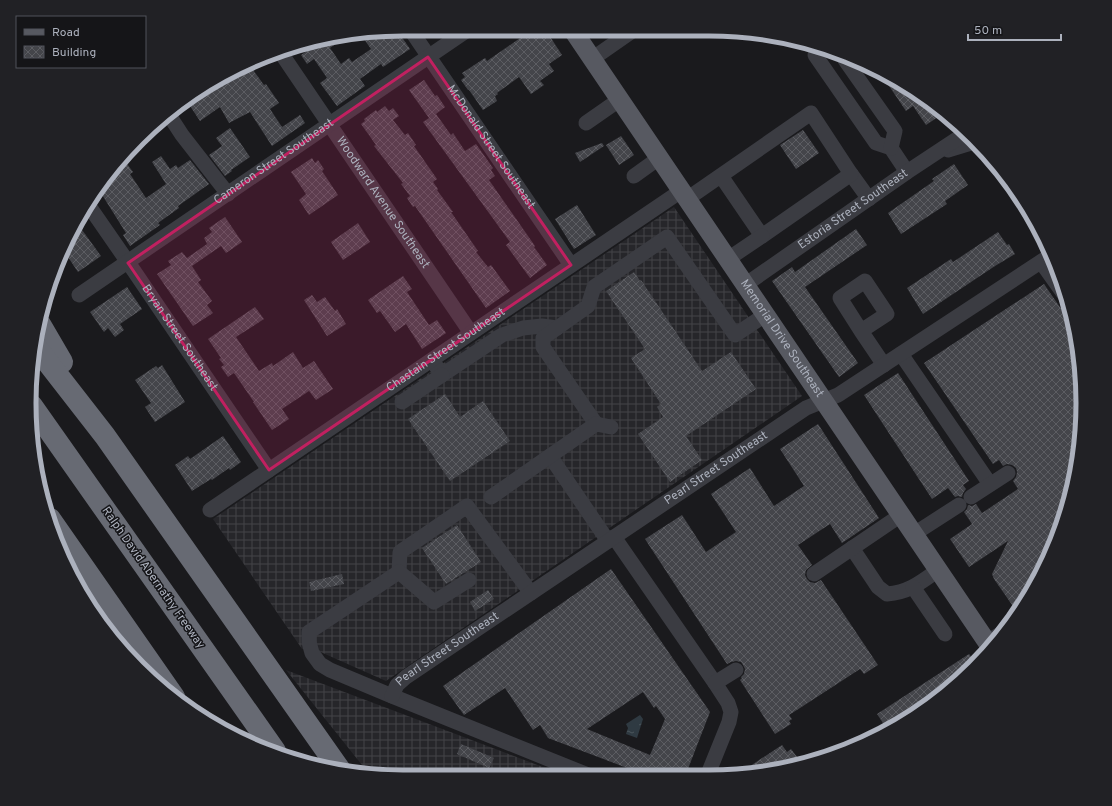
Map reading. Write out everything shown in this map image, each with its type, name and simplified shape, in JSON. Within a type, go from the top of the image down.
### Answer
[{"type":"highway","points":[[43,330],[105,436]]},
{"type":"highway","points":[[40,352],[105,436],[336,764]]},
{"type":"highway","name":"Ralph David Abernathy Freeway","points":[[36,412],[271,745]]},
{"type":"highway","points":[[60,534],[162,680]]},
{"type":"main road","name":"Memorial Drive Southeast","points":[[577,36],[938,570],[991,637]]},
{"type":"street","name":"McDonald Street Southeast","points":[[414,36],[571,265]]},
{"type":"street","name":"Cameron Street Southeast","points":[[79,295],[459,36]]},
{"type":"street","points":[[592,59],[624,36]]},
{"type":"street","points":[[819,53],[815,56],[876,143],[891,148],[907,172]]},
{"type":"street","name":"Woodward Avenue Southeast","points":[[283,56],[471,333]]},
{"type":"street","points":[[847,63],[895,131],[891,148]]},
{"type":"street","points":[[586,123],[619,100]]},
{"type":"street","name":"Chastain Street Southeast","points":[[210,510],[571,265],[684,195],[721,176],[810,114],[851,174]]},
{"type":"street","points":[[171,119],[182,135],[228,194]]},
{"type":"street","name":"Estoria Street Southeast","points":[[745,285],[961,136]]},
{"type":"street","points":[[936,153],[969,143]]},
{"type":"street","points":[[634,176],[659,158]]},
{"type":"street","points":[[728,259],[851,174],[869,199]]},
{"type":"street","points":[[721,176],[762,236]]},
{"type":"street","name":"Bryan Street Southeast","points":[[91,209],[269,470]]},
{"type":"street","points":[[611,427],[596,424],[543,347],[543,338],[588,306],[594,287],[667,237],[735,335],[765,315]]},
{"type":"street","name":"Pearl Street Southeast","points":[[392,696],[397,685],[406,677],[806,408],[838,395],[1046,258]]},
{"type":"street","points":[[402,402],[502,335],[523,328],[542,326],[557,328]]},
{"type":"street","points":[[861,332],[884,365]]},
{"type":"street","points":[[901,354],[990,484]]},
{"type":"street","points":[[432,360],[442,375]]},
{"type":"street","points":[[491,497],[596,424]]},
{"type":"street","points":[[550,456],[728,703],[731,712],[730,722],[710,770]]},
{"type":"street","points":[[914,534],[1008,473]]},
{"type":"street","points":[[469,580],[434,602],[399,572],[397,547],[467,506],[530,593]]},
{"type":"street","points":[[814,574],[901,515]]},
{"type":"street","points":[[852,548],[878,587],[887,594],[898,593],[913,587],[938,570]]},
{"type":"street","points":[[399,572],[309,632],[309,642],[312,653],[320,664],[330,670],[392,696],[576,770]]},
{"type":"street","points":[[913,587],[945,634]]},
{"type":"street","points":[[715,683],[736,670]]},
{"type":"highlighted area","points":[[428,57],[571,265],[269,470],[128,263]]},
{"type":"shaded area","points":[[674,207],[802,396],[386,681],[316,650],[302,649],[213,519]]},
{"type":"shaded area","points":[[286,670],[551,770],[403,770],[364,768]]},
{"type":"water","points":[[640,715],[643,719],[637,738],[626,734],[628,728],[626,724]]},
{"type":"building","points":[[401,36],[410,49],[383,67],[381,64],[360,79],[365,86],[337,106],[320,83],[327,78],[314,59],[307,64],[301,55],[311,48],[339,42],[330,48],[341,64],[349,58],[352,62],[371,49],[363,38]]},
{"type":"building","points":[[523,36],[550,36],[562,55],[549,64],[554,71],[540,81],[544,85],[531,94],[519,77],[497,93],[498,94],[495,96],[497,101],[483,110],[461,80],[465,77],[462,73],[485,58],[487,61]]},
{"type":"building","points":[[252,69],[264,85],[266,84],[279,103],[270,109],[282,127],[300,115],[305,123],[272,146],[250,112],[229,123],[220,107],[200,121],[190,106],[237,76]]},
{"type":"building","points":[[424,80],[445,107],[436,114],[451,135],[453,133],[465,151],[476,144],[493,168],[491,170],[495,176],[489,180],[547,265],[530,278],[506,245],[510,242],[423,122],[429,118],[409,90]]},
{"type":"building","points":[[886,82],[913,98],[938,117],[926,125],[913,106],[906,111]]},
{"type":"building","points":[[385,106],[389,111],[393,108],[399,116],[393,120],[405,135],[408,133],[416,145],[414,146],[437,179],[433,182],[438,189],[437,190],[478,251],[476,252],[488,267],[491,265],[510,291],[486,308],[415,206],[413,207],[407,198],[410,196],[401,184],[403,183],[374,146],[376,145],[361,124],[365,121],[364,119],[376,110],[377,112]]},
{"type":"building","points":[[230,128],[250,157],[225,176],[209,155],[222,146],[216,138]]},
{"type":"building","points":[[803,130],[819,153],[796,169],[780,145]]},
{"type":"building","points":[[621,136],[634,155],[619,165],[606,145]]},
{"type":"building","points":[[602,143],[604,146],[580,162],[575,153]]},
{"type":"building","points":[[161,156],[170,169],[176,165],[178,168],[190,160],[209,184],[178,206],[179,208],[158,223],[160,225],[130,246],[123,235],[126,233],[102,194],[126,162],[133,172],[130,174],[146,198],[166,184],[152,162]]},
{"type":"building","points":[[312,158],[315,163],[318,160],[324,169],[322,171],[338,195],[309,215],[299,200],[306,194],[291,172]]},
{"type":"building","points":[[954,164],[968,185],[945,201],[947,204],[901,234],[888,213],[934,181],[932,179]]},
{"type":"building","points":[[577,205],[596,235],[574,249],[555,219]]},
{"type":"building","points":[[225,217],[242,242],[226,253],[221,246],[192,266],[201,280],[198,282],[212,301],[207,305],[213,313],[193,326],[157,274],[171,265],[168,261],[182,252],[187,258],[207,244],[204,238],[212,232],[209,228]]},
{"type":"building","points":[[358,223],[370,242],[343,260],[331,242]]},
{"type":"building","points":[[81,228],[101,256],[78,272],[67,256]]},
{"type":"building","points":[[856,229],[867,245],[805,287],[858,363],[839,377],[772,281],[792,267],[795,272]]},
{"type":"building","points":[[998,232],[1007,245],[1009,244],[1015,254],[923,314],[907,288],[951,259],[953,262]]},
{"type":"building","points":[[634,272],[640,281],[641,280],[702,371],[731,352],[756,389],[686,436],[702,460],[670,482],[638,434],[663,417],[657,407],[661,404],[631,358],[645,349],[606,291]]},
{"type":"building","points":[[403,276],[412,289],[407,292],[429,325],[437,320],[446,333],[422,349],[406,324],[395,332],[380,311],[377,313],[368,300]]},
{"type":"building","points":[[1044,284],[1064,314],[1073,355],[1076,403],[1073,451],[1069,475],[1057,521],[1048,543],[1027,586],[1014,607],[992,574],[1008,541],[969,567],[950,539],[972,524],[964,512],[968,505],[972,506],[976,504],[982,513],[1018,489],[1013,481],[1016,477],[1016,468],[1007,464],[1003,466],[999,460],[993,464],[924,363]]},
{"type":"building","points":[[127,287],[142,309],[120,324],[124,330],[115,337],[108,328],[104,332],[90,312]]},
{"type":"building","points":[[312,295],[317,302],[325,297],[335,311],[337,309],[346,324],[327,336],[304,300]]},
{"type":"building","points":[[255,307],[264,319],[236,337],[259,371],[272,363],[273,366],[293,352],[303,368],[314,361],[333,389],[316,400],[309,391],[282,409],[289,419],[272,430],[234,373],[228,377],[221,367],[224,365],[219,359],[221,358],[208,339]]},
{"type":"building","points":[[162,365],[185,402],[155,422],[145,407],[151,403],[135,380],[156,366],[158,368]]},
{"type":"building","points":[[898,373],[969,481],[963,485],[966,489],[962,497],[955,497],[948,488],[932,499],[864,395]]},
{"type":"building","points":[[445,394],[460,417],[483,401],[510,441],[450,481],[408,419]]},
{"type":"building","points":[[818,424],[879,518],[842,543],[830,524],[798,545],[812,565],[806,570],[805,575],[810,582],[815,583],[821,580],[878,665],[864,674],[860,669],[789,715],[792,719],[789,721],[791,724],[775,734],[740,680],[745,669],[741,662],[736,661],[727,664],[645,539],[682,515],[706,552],[736,532],[711,494],[750,468],[774,506],[804,486],[780,449]]},
{"type":"building","points":[[223,436],[241,462],[230,470],[229,468],[212,480],[211,479],[192,491],[175,465],[188,456],[190,459]]},
{"type":"building","points":[[457,525],[481,562],[446,584],[422,548]]},
{"type":"building","points":[[611,569],[710,712],[688,770],[632,770],[548,738],[540,725],[533,730],[505,688],[464,715],[443,686]],"holes":[[[643,692],[654,708],[656,706],[665,719],[650,755],[587,729]]]},
{"type":"building","points":[[342,574],[344,584],[311,591],[309,582]]},
{"type":"building","points":[[488,590],[494,599],[475,611],[470,602]]},
{"type":"building","points":[[969,654],[973,659],[932,694],[892,721],[884,725],[877,714]]},
{"type":"building","points":[[461,744],[494,758],[489,768],[457,754]]},
{"type":"building","points":[[782,745],[787,752],[791,749],[798,758],[781,763],[747,768]]}]
